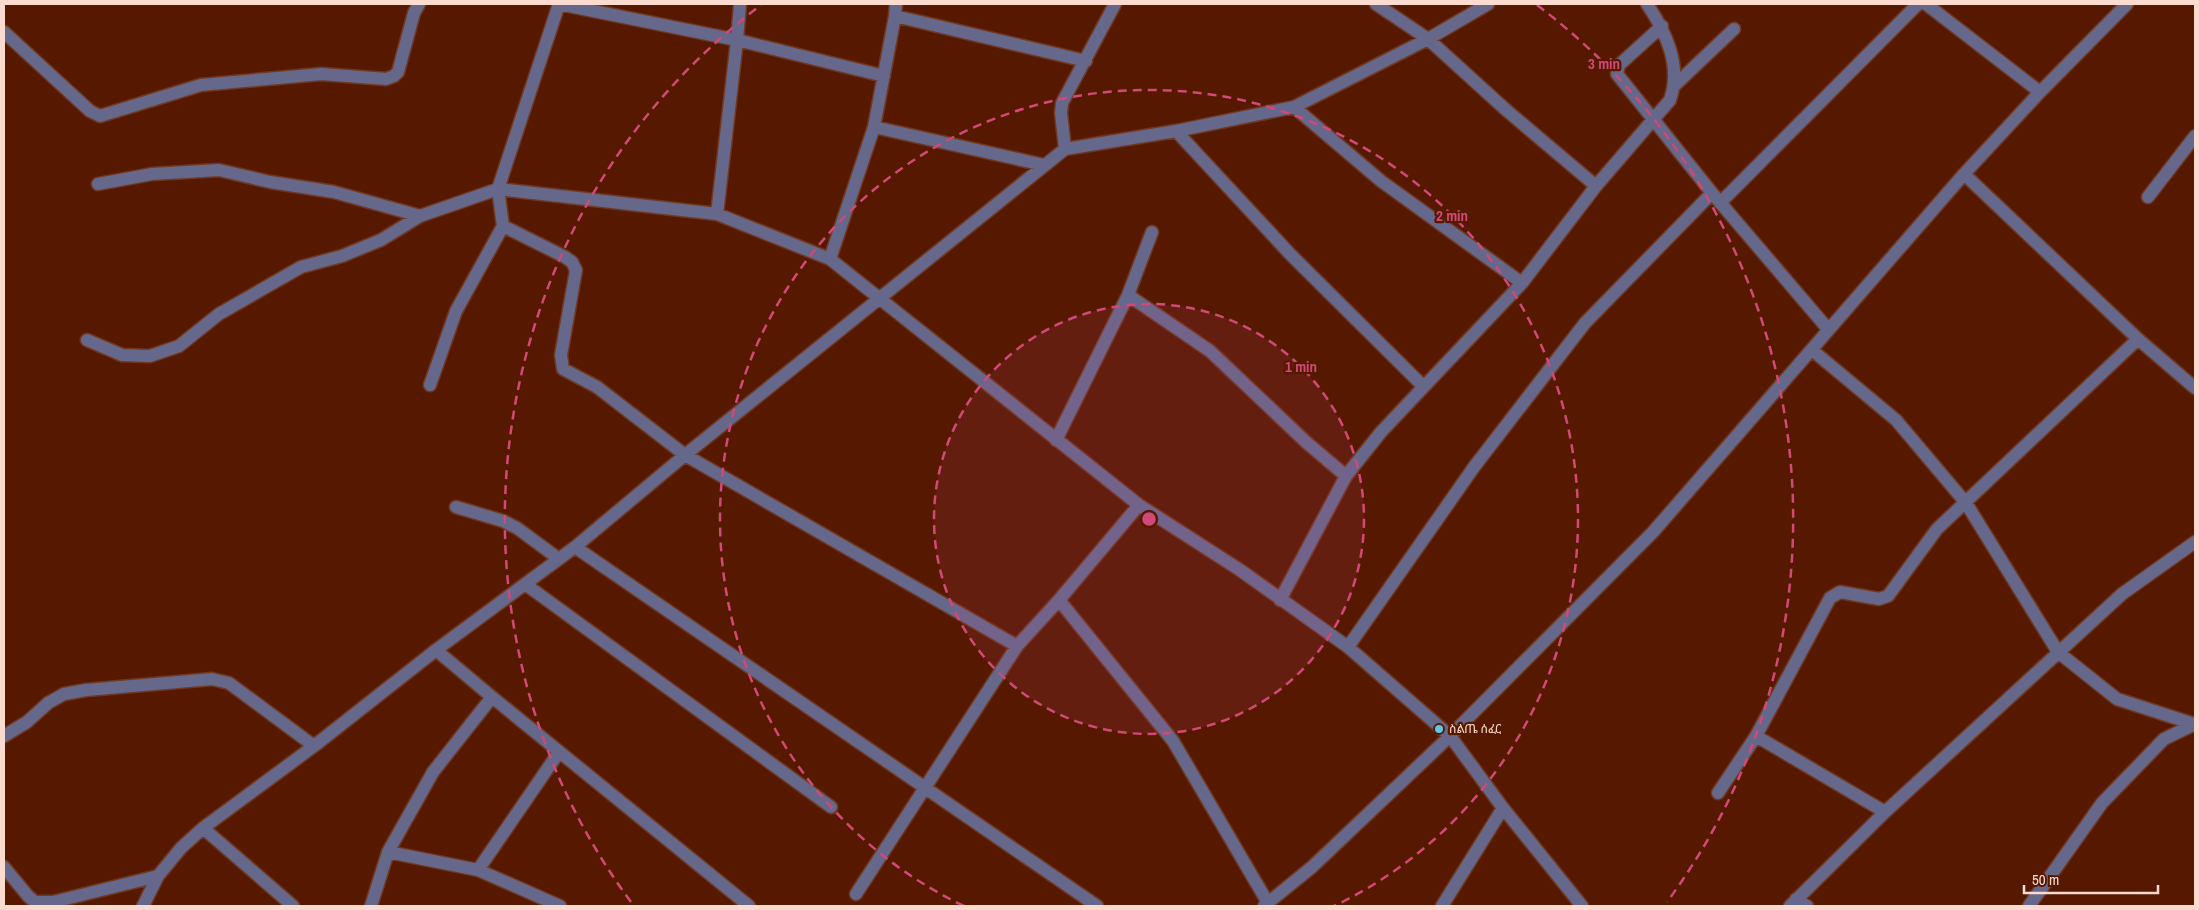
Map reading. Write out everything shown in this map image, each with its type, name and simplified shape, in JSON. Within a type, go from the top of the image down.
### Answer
[{"type":"street","points":[[4,32],[90,111],[100,116],[201,85],[322,74],[386,79],[398,72],[414,13],[419,4]]},
{"type":"street","points":[[430,385],[456,311],[502,226],[498,188],[558,4],[737,40],[884,76]]},
{"type":"street","points":[[717,214],[740,4]]},
{"type":"street","points":[[1065,149],[1061,113],[1062,103],[1115,4]]},
{"type":"street","points":[[1376,4],[1428,39],[1504,109],[1596,186]]},
{"type":"street","points":[[143,906],[158,876],[181,848],[203,828],[314,746],[436,650],[575,547],[685,455],[1065,149],[1176,131],[1294,107],[1428,39],[1488,4]]},
{"type":"street","points":[[1280,600],[1346,476],[1381,432],[1522,283],[1596,186],[1670,100],[1674,86],[1674,69],[1670,46],[1662,26],[1647,4]]},
{"type":"street","points":[[1348,647],[1474,467],[1585,323],[1918,4]]},
{"type":"street","points":[[1926,4],[2040,92]]},
{"type":"street","points":[[1059,600],[1173,741],[1266,905],[1312,866],[1450,736],[1653,532],[1964,174],[2040,92],[2127,4]]},
{"type":"street","points":[[830,259],[874,126],[895,10],[1086,61]]},
{"type":"street","points":[[1662,26],[1617,68],[1618,74],[1716,198],[1828,329]]},
{"type":"street","points":[[1674,86],[1734,29]]},
{"type":"street","points":[[1294,107],[1381,180],[1522,283]]},
{"type":"street","points":[[874,126],[1044,165]]},
{"type":"street","points":[[1176,131],[1291,255],[1424,386]]},
{"type":"street","points":[[2148,197],[2195,136]]},
{"type":"street","points":[[98,184],[152,174],[218,170],[270,182],[334,192],[420,216]]},
{"type":"street","points":[[1964,174],[2138,339],[2195,388]]},
{"type":"street","points":[[87,340],[122,355],[150,356],[179,346],[219,314],[301,267],[342,256],[381,240],[420,216],[498,188],[717,214],[830,259],[1139,505],[1240,570],[1348,647],[1450,736],[1503,808],[1582,906]]},
{"type":"street","points":[[502,226],[565,257],[572,262],[576,270],[561,355],[563,368],[598,387],[685,455],[1017,646]]},
{"type":"street","points":[[1056,440],[1128,295],[1152,232]]},
{"type":"street","points":[[1128,295],[1210,351],[1306,442],[1346,476]]},
{"type":"street","points":[[1718,793],[1756,736],[1830,598],[1840,592],[1879,599],[1888,596],[1936,529],[1966,503],[2138,339]]},
{"type":"street","points":[[1812,350],[1896,420],[1966,503],[2058,652],[2117,699],[2195,724]]},
{"type":"street","points":[[856,894],[1017,646],[1059,600],[1139,505]]},
{"type":"street","points":[[456,507],[503,521],[517,528],[559,559]]},
{"type":"street","points":[[1798,904],[1885,812],[2058,652],[2122,594],[2195,542]]},
{"type":"street","points":[[575,547],[927,787],[1097,906]]},
{"type":"street","points":[[525,584],[831,807]]},
{"type":"street","points":[[436,650],[492,698],[749,906]]},
{"type":"street","points":[[4,736],[27,722],[48,702],[64,694],[86,690],[212,678],[229,683],[314,746]]},
{"type":"street","points":[[371,906],[388,852],[433,772],[492,698]]},
{"type":"street","points":[[2029,906],[2102,803],[2164,739],[2195,724]]},
{"type":"street","points":[[1756,736],[1885,812]]},
{"type":"street","points":[[478,870],[559,752]]},
{"type":"street","points":[[1442,906],[1503,808]]},
{"type":"street","points":[[203,828],[293,906]]},
{"type":"street","points":[[388,852],[478,870],[560,906]]},
{"type":"street","points":[[4,867],[28,896],[35,902],[40,903],[52,902],[158,876]]},
{"type":"place","name":"ስልጤ ሰፈር","points":[[1439,729]]}]
